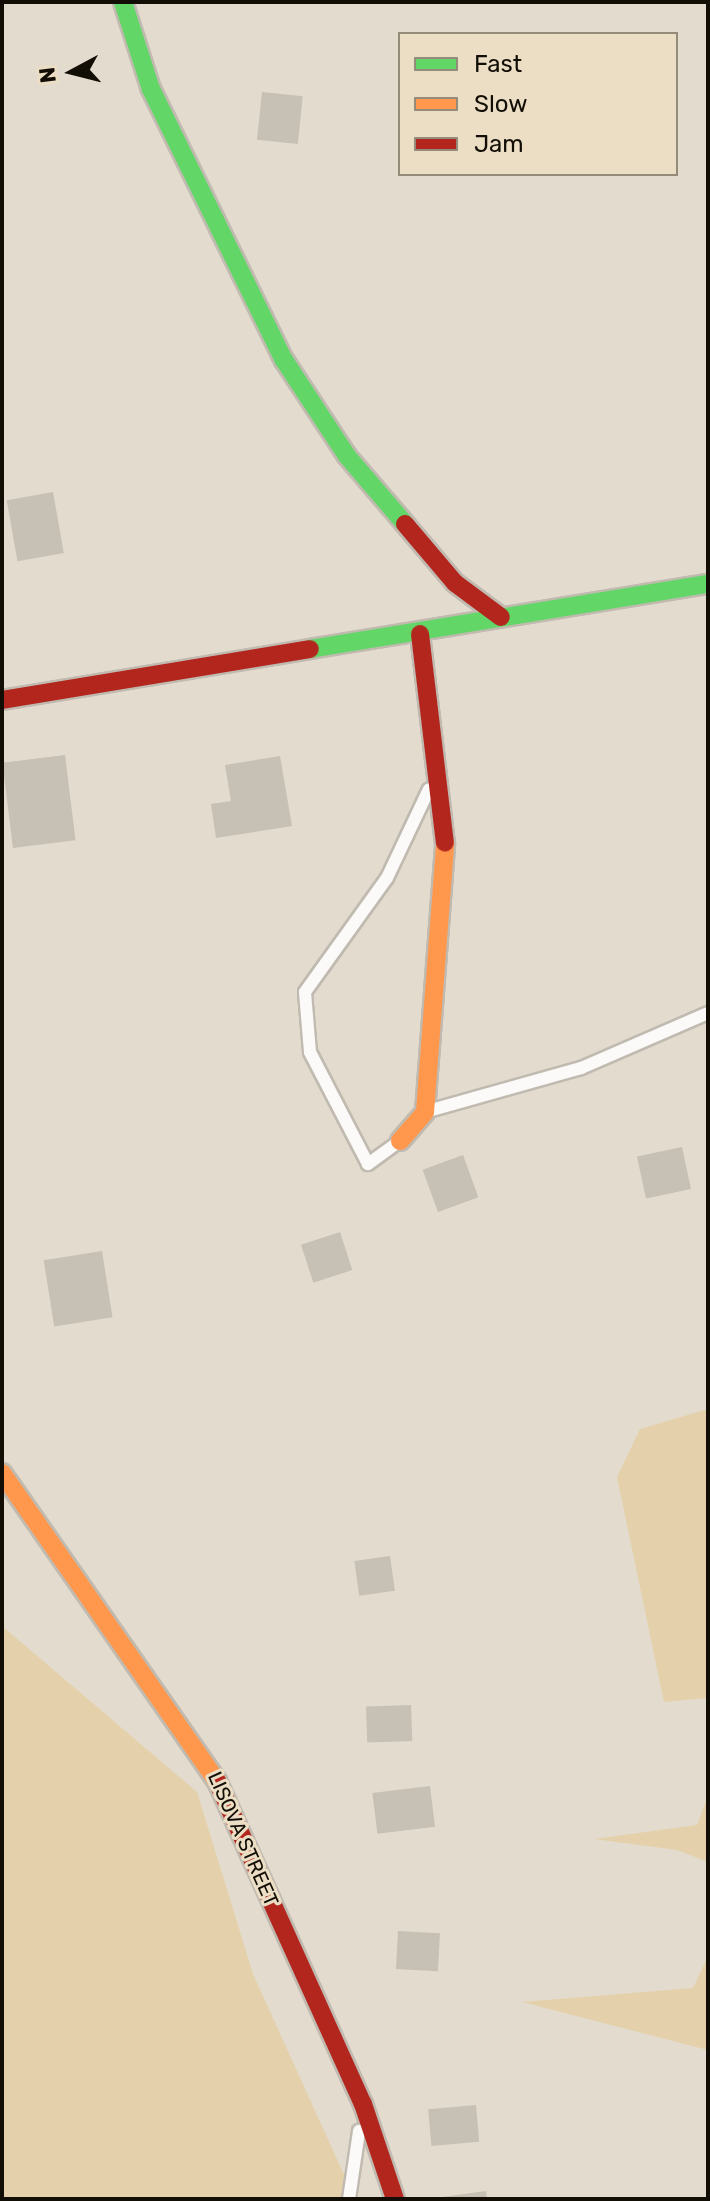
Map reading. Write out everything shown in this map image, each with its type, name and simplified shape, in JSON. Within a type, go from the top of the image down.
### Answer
[{"type":"street","points":[[123,2],[151,89],[284,360],[347,456],[455,583],[501,617]]},
{"type":"street","points":[[2,700],[420,634],[501,617],[708,584]]},
{"type":"street","points":[[400,1141],[425,1112],[448,867],[434,779],[420,634]]},
{"type":"street","name":"LISOVA STREET","points":[[2,1473],[210,1765],[363,2104],[395,2199]]},
{"type":"lane","points":[[400,1141],[368,1164],[310,1052],[305,992],[387,878],[434,779]]},
{"type":"lane","points":[[425,1112],[581,1068],[708,1013]]},
{"type":"lane","points":[[349,2199],[363,2104]]},
{"type":"shaded area","points":[[708,1409],[708,1698],[664,1702],[617,1477],[640,1429]]},
{"type":"shaded area","points":[[2,1626],[197,1792],[253,1974],[355,2199],[2,2199]]},
{"type":"shaded area","points":[[708,1795],[708,1862],[677,1850],[594,1839],[697,1825]]},
{"type":"shaded area","points":[[708,1956],[708,2050],[522,2002],[693,1988]]},
{"type":"building","points":[[262,92],[303,96],[298,144],[257,140]]},
{"type":"building","points":[[53,492],[64,553],[17,561],[7,500]]},
{"type":"building","points":[[65,755],[75,840],[13,848],[2,763]]},
{"type":"building","points":[[280,756],[292,826],[216,838],[211,804],[231,801],[225,765]]},
{"type":"building","points":[[682,1147],[691,1189],[646,1199],[637,1157]]},
{"type":"building","points":[[463,1155],[478,1197],[438,1212],[423,1170]]},
{"type":"building","points":[[340,1232],[352,1270],[313,1283],[301,1245]]},
{"type":"building","points":[[102,1251],[112,1317],[54,1326],[44,1260]]},
{"type":"building","points":[[390,1556],[395,1591],[359,1596],[354,1561]]},
{"type":"building","points":[[411,1705],[412,1741],[367,1743],[366,1707]]},
{"type":"building","points":[[430,1786],[435,1827],[377,1834],[372,1793]]},
{"type":"building","points":[[398,1931],[440,1933],[438,1971],[396,1969]]},
{"type":"building","points":[[476,2105],[479,2142],[431,2146],[428,2109]]},
{"type":"building","points":[[486,2191],[487,2199],[442,2197]]},
{"type":"traffic: fast","points":[[123,2],[151,89],[284,360],[347,456],[405,524]]},
{"type":"traffic: fast","points":[[310,649],[708,584]]},
{"type":"traffic: slow","points":[[400,1141],[425,1112],[445,843]]},
{"type":"traffic: slow","points":[[2,1473],[217,1781]]},
{"type":"traffic: jam","points":[[405,524],[455,583],[501,617]]},
{"type":"traffic: jam","points":[[420,634],[445,843]]},
{"type":"traffic: jam","points":[[2,700],[310,649]]},
{"type":"traffic: jam","points":[[217,1781],[363,2104],[395,2199]]}]
